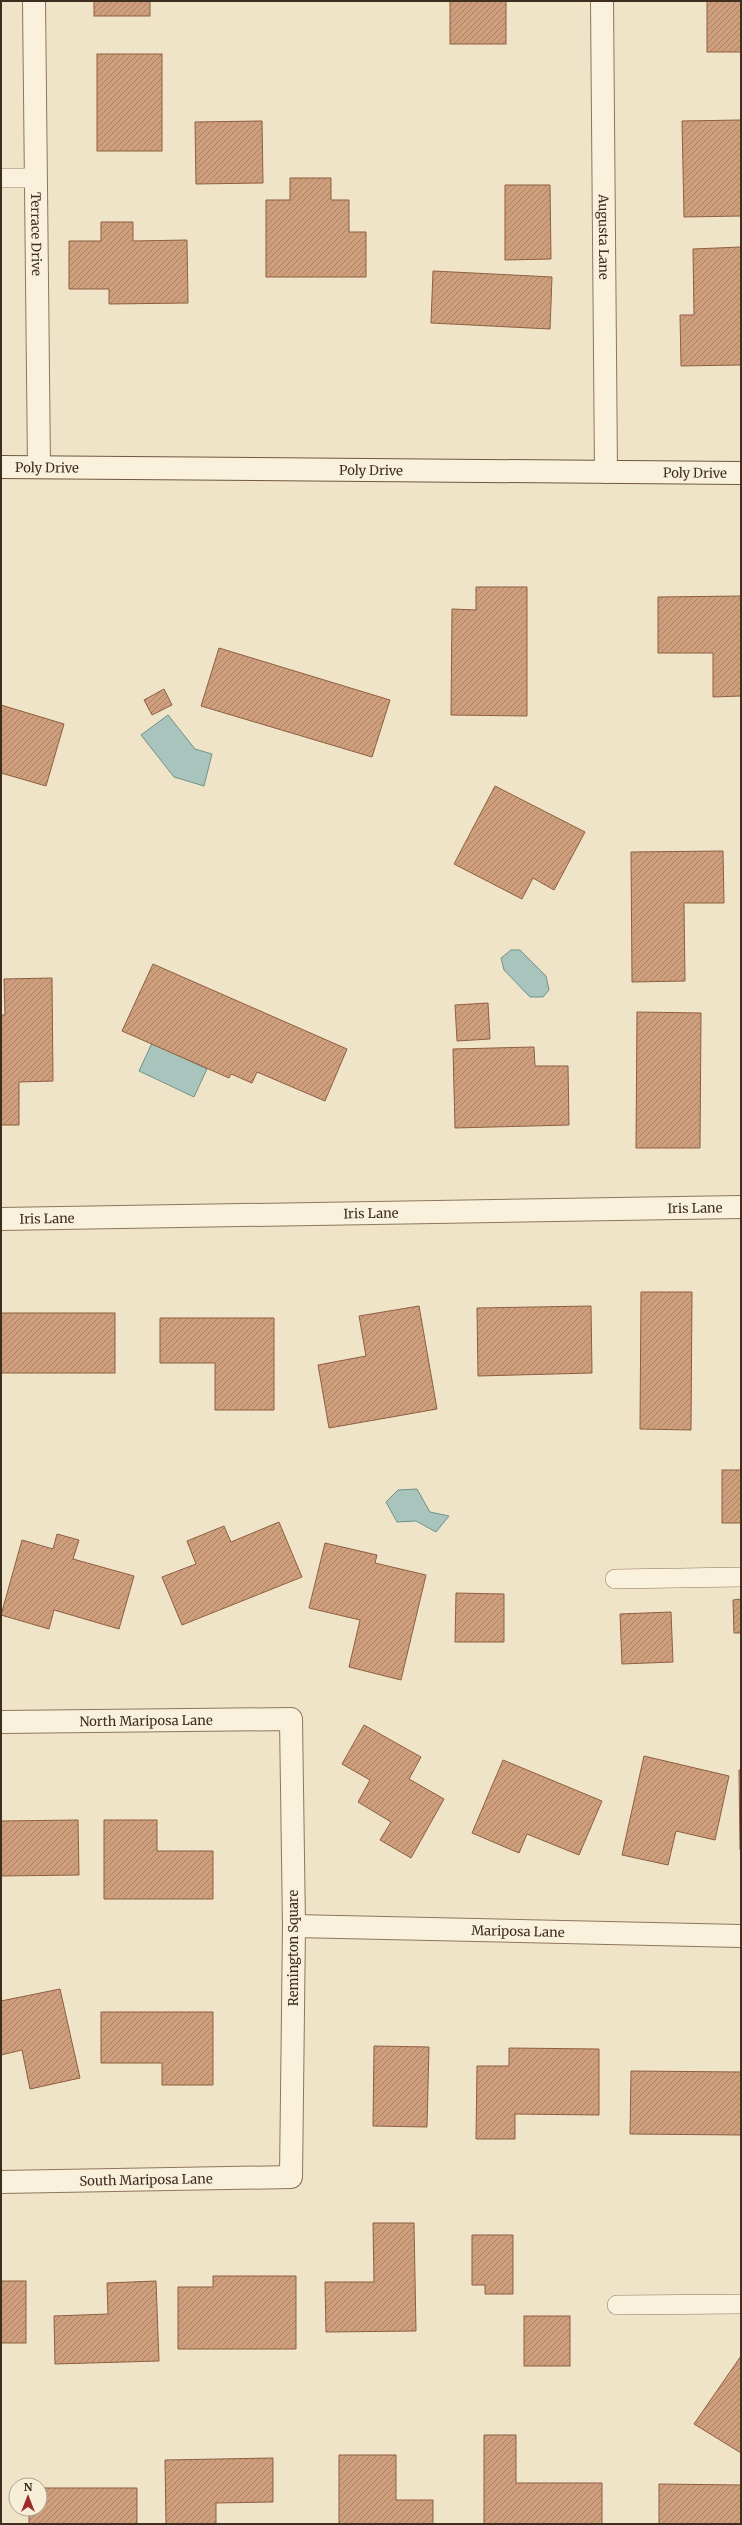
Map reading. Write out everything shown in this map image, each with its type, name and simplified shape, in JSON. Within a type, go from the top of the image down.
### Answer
[{"type":"street","name":"Terrace Drive","points":[[34,1],[39,467]]},
{"type":"street","name":"Augusta Lane","points":[[602,1],[606,472]]},
{"type":"street","name":"Poly Drive","points":[[1,466],[741,473]]},
{"type":"street","name":"Iris Lane","points":[[1,1219],[741,1207]]},
{"type":"street","name":"North Mariposa Lane","points":[[1,1722],[291,1719]]},
{"type":"street","name":"Remington Square","points":[[291,1719],[294,1926],[291,2177]]},
{"type":"street","name":"Mariposa Lane","points":[[294,1926],[741,1936]]},
{"type":"street","name":"South Mariposa Lane","points":[[1,2182],[291,2177]]},
{"type":"lane","points":[[1,178],[36,178]]},
{"type":"lane","points":[[615,1579],[741,1577]]},
{"type":"lane","points":[[617,2305],[741,2304]]},
{"type":"water","points":[[168,715],[195,749],[212,754],[204,786],[174,777],[141,735]]},
{"type":"water","points":[[511,950],[520,950],[546,976],[549,990],[543,997],[530,997],[504,970],[501,958]]},
{"type":"water","points":[[152,1043],[207,1069],[194,1097],[139,1071]]},
{"type":"water","points":[[417,1489],[430,1512],[449,1516],[436,1532],[416,1521],[397,1522],[386,1502],[398,1490]]},
{"type":"building","points":[[94,1],[150,1],[150,16],[94,16]]},
{"type":"building","points":[[450,1],[506,1],[506,44],[450,44]]},
{"type":"building","points":[[707,1],[741,1],[741,52],[707,52]]},
{"type":"building","points":[[97,54],[162,54],[162,151],[97,151]]},
{"type":"building","points":[[741,120],[741,216],[684,217],[682,121]]},
{"type":"building","points":[[262,121],[263,183],[196,184],[195,122]]},
{"type":"building","points":[[290,178],[331,178],[331,200],[349,200],[349,232],[366,232],[366,277],[266,277],[266,200],[290,200]]},
{"type":"building","points":[[505,185],[550,185],[551,259],[505,260]]},
{"type":"building","points":[[101,222],[133,222],[133,241],[187,240],[188,303],[109,304],[109,289],[69,289],[69,241],[101,241]]},
{"type":"building","points":[[741,247],[741,365],[681,366],[680,315],[694,315],[693,249]]},
{"type":"building","points":[[433,271],[552,277],[550,329],[431,323]]},
{"type":"building","points":[[476,587],[527,587],[527,716],[451,715],[452,609],[476,610]]},
{"type":"building","points":[[741,596],[741,696],[713,697],[713,653],[658,653],[658,597]]},
{"type":"building","points":[[219,648],[390,700],[372,757],[201,706]]},
{"type":"building","points":[[164,689],[172,705],[152,715],[144,700]]},
{"type":"building","points":[[1,705],[64,724],[46,786],[1,773]]},
{"type":"building","points":[[495,786],[585,832],[554,890],[533,878],[522,899],[454,864]]},
{"type":"building","points":[[723,851],[724,903],[684,903],[685,981],[632,982],[631,852]]},
{"type":"building","points":[[153,964],[347,1049],[325,1101],[257,1072],[252,1083],[231,1074],[229,1078],[122,1031]]},
{"type":"building","points":[[52,978],[53,1081],[19,1082],[19,1125],[1,1125],[1,1015],[5,1015],[4,979]]},
{"type":"building","points":[[488,1003],[490,1039],[457,1041],[455,1005]]},
{"type":"building","points":[[637,1012],[701,1013],[700,1148],[636,1148]]},
{"type":"building","points":[[534,1047],[535,1066],[568,1066],[569,1125],[455,1128],[453,1049]]},
{"type":"building","points":[[641,1292],[692,1292],[691,1430],[640,1429]]},
{"type":"building","points":[[419,1306],[437,1409],[329,1428],[318,1365],[366,1356],[359,1316]]},
{"type":"building","points":[[591,1306],[592,1373],[478,1376],[477,1308]]},
{"type":"building","points":[[1,1313],[115,1313],[115,1373],[1,1373]]},
{"type":"building","points":[[160,1318],[274,1318],[274,1410],[215,1410],[215,1363],[160,1363]]},
{"type":"building","points":[[722,1470],[741,1470],[741,1523],[722,1523]]},
{"type":"building","points":[[279,1522],[302,1577],[182,1625],[162,1577],[196,1564],[187,1541],[224,1526],[231,1542]]},
{"type":"building","points":[[57,1534],[79,1540],[73,1559],[134,1576],[119,1629],[54,1610],[49,1629],[1,1615],[22,1540],[53,1549]]},
{"type":"building","points":[[325,1543],[377,1555],[375,1563],[426,1575],[401,1680],[349,1667],[360,1620],[309,1608]]},
{"type":"building","points":[[456,1593],[504,1594],[504,1642],[455,1642]]},
{"type":"building","points":[[741,1599],[741,1633],[734,1633],[733,1600]]},
{"type":"building","points":[[671,1612],[673,1662],[622,1664],[620,1614]]},
{"type":"building","points":[[364,1725],[421,1757],[409,1779],[444,1799],[411,1858],[380,1840],[391,1822],[358,1802],[370,1780],[342,1764]]},
{"type":"building","points":[[644,1756],[729,1776],[715,1840],[676,1831],[668,1865],[622,1855]]},
{"type":"building","points":[[503,1760],[602,1801],[579,1855],[527,1834],[519,1853],[472,1833]]},
{"type":"building","points":[[739,1770],[741,1770],[741,1850],[740,1850]]},
{"type":"building","points":[[78,1820],[79,1875],[1,1876],[1,1821]]},
{"type":"building","points":[[104,1820],[157,1820],[157,1851],[213,1851],[213,1899],[104,1899]]},
{"type":"building","points":[[60,1989],[80,2078],[30,2089],[22,2050],[1,2055],[1,2001]]},
{"type":"building","points":[[101,2012],[213,2012],[213,2085],[162,2085],[162,2063],[101,2063]]},
{"type":"building","points":[[374,2046],[429,2047],[427,2127],[373,2126]]},
{"type":"building","points":[[509,2048],[599,2049],[599,2115],[515,2114],[515,2139],[476,2139],[477,2066],[509,2066]]},
{"type":"building","points":[[631,2071],[741,2072],[741,2135],[630,2134]]},
{"type":"building","points":[[373,2223],[414,2223],[416,2331],[326,2332],[325,2282],[374,2282]]},
{"type":"building","points":[[472,2235],[513,2235],[513,2294],[485,2294],[485,2285],[472,2285]]},
{"type":"building","points":[[213,2276],[296,2276],[296,2349],[178,2349],[178,2287],[213,2287]]},
{"type":"building","points":[[1,2281],[26,2281],[26,2343],[1,2343]]},
{"type":"building","points":[[156,2281],[159,2361],[55,2364],[54,2316],[108,2314],[107,2283]]},
{"type":"building","points":[[524,2316],[570,2316],[570,2366],[524,2366]]},
{"type":"building","points":[[741,2356],[741,2453],[694,2424]]},
{"type":"building","points":[[484,2435],[516,2435],[516,2483],[602,2483],[602,2524],[484,2524]]},
{"type":"building","points":[[339,2455],[396,2455],[396,2500],[433,2500],[433,2524],[339,2524]]},
{"type":"building","points":[[273,2458],[273,2502],[216,2503],[216,2524],[166,2524],[165,2460]]},
{"type":"building","points":[[659,2484],[741,2485],[741,2524],[659,2524]]},
{"type":"building","points":[[48,2488],[137,2488],[137,2524],[29,2524],[29,2517],[48,2517]]}]
